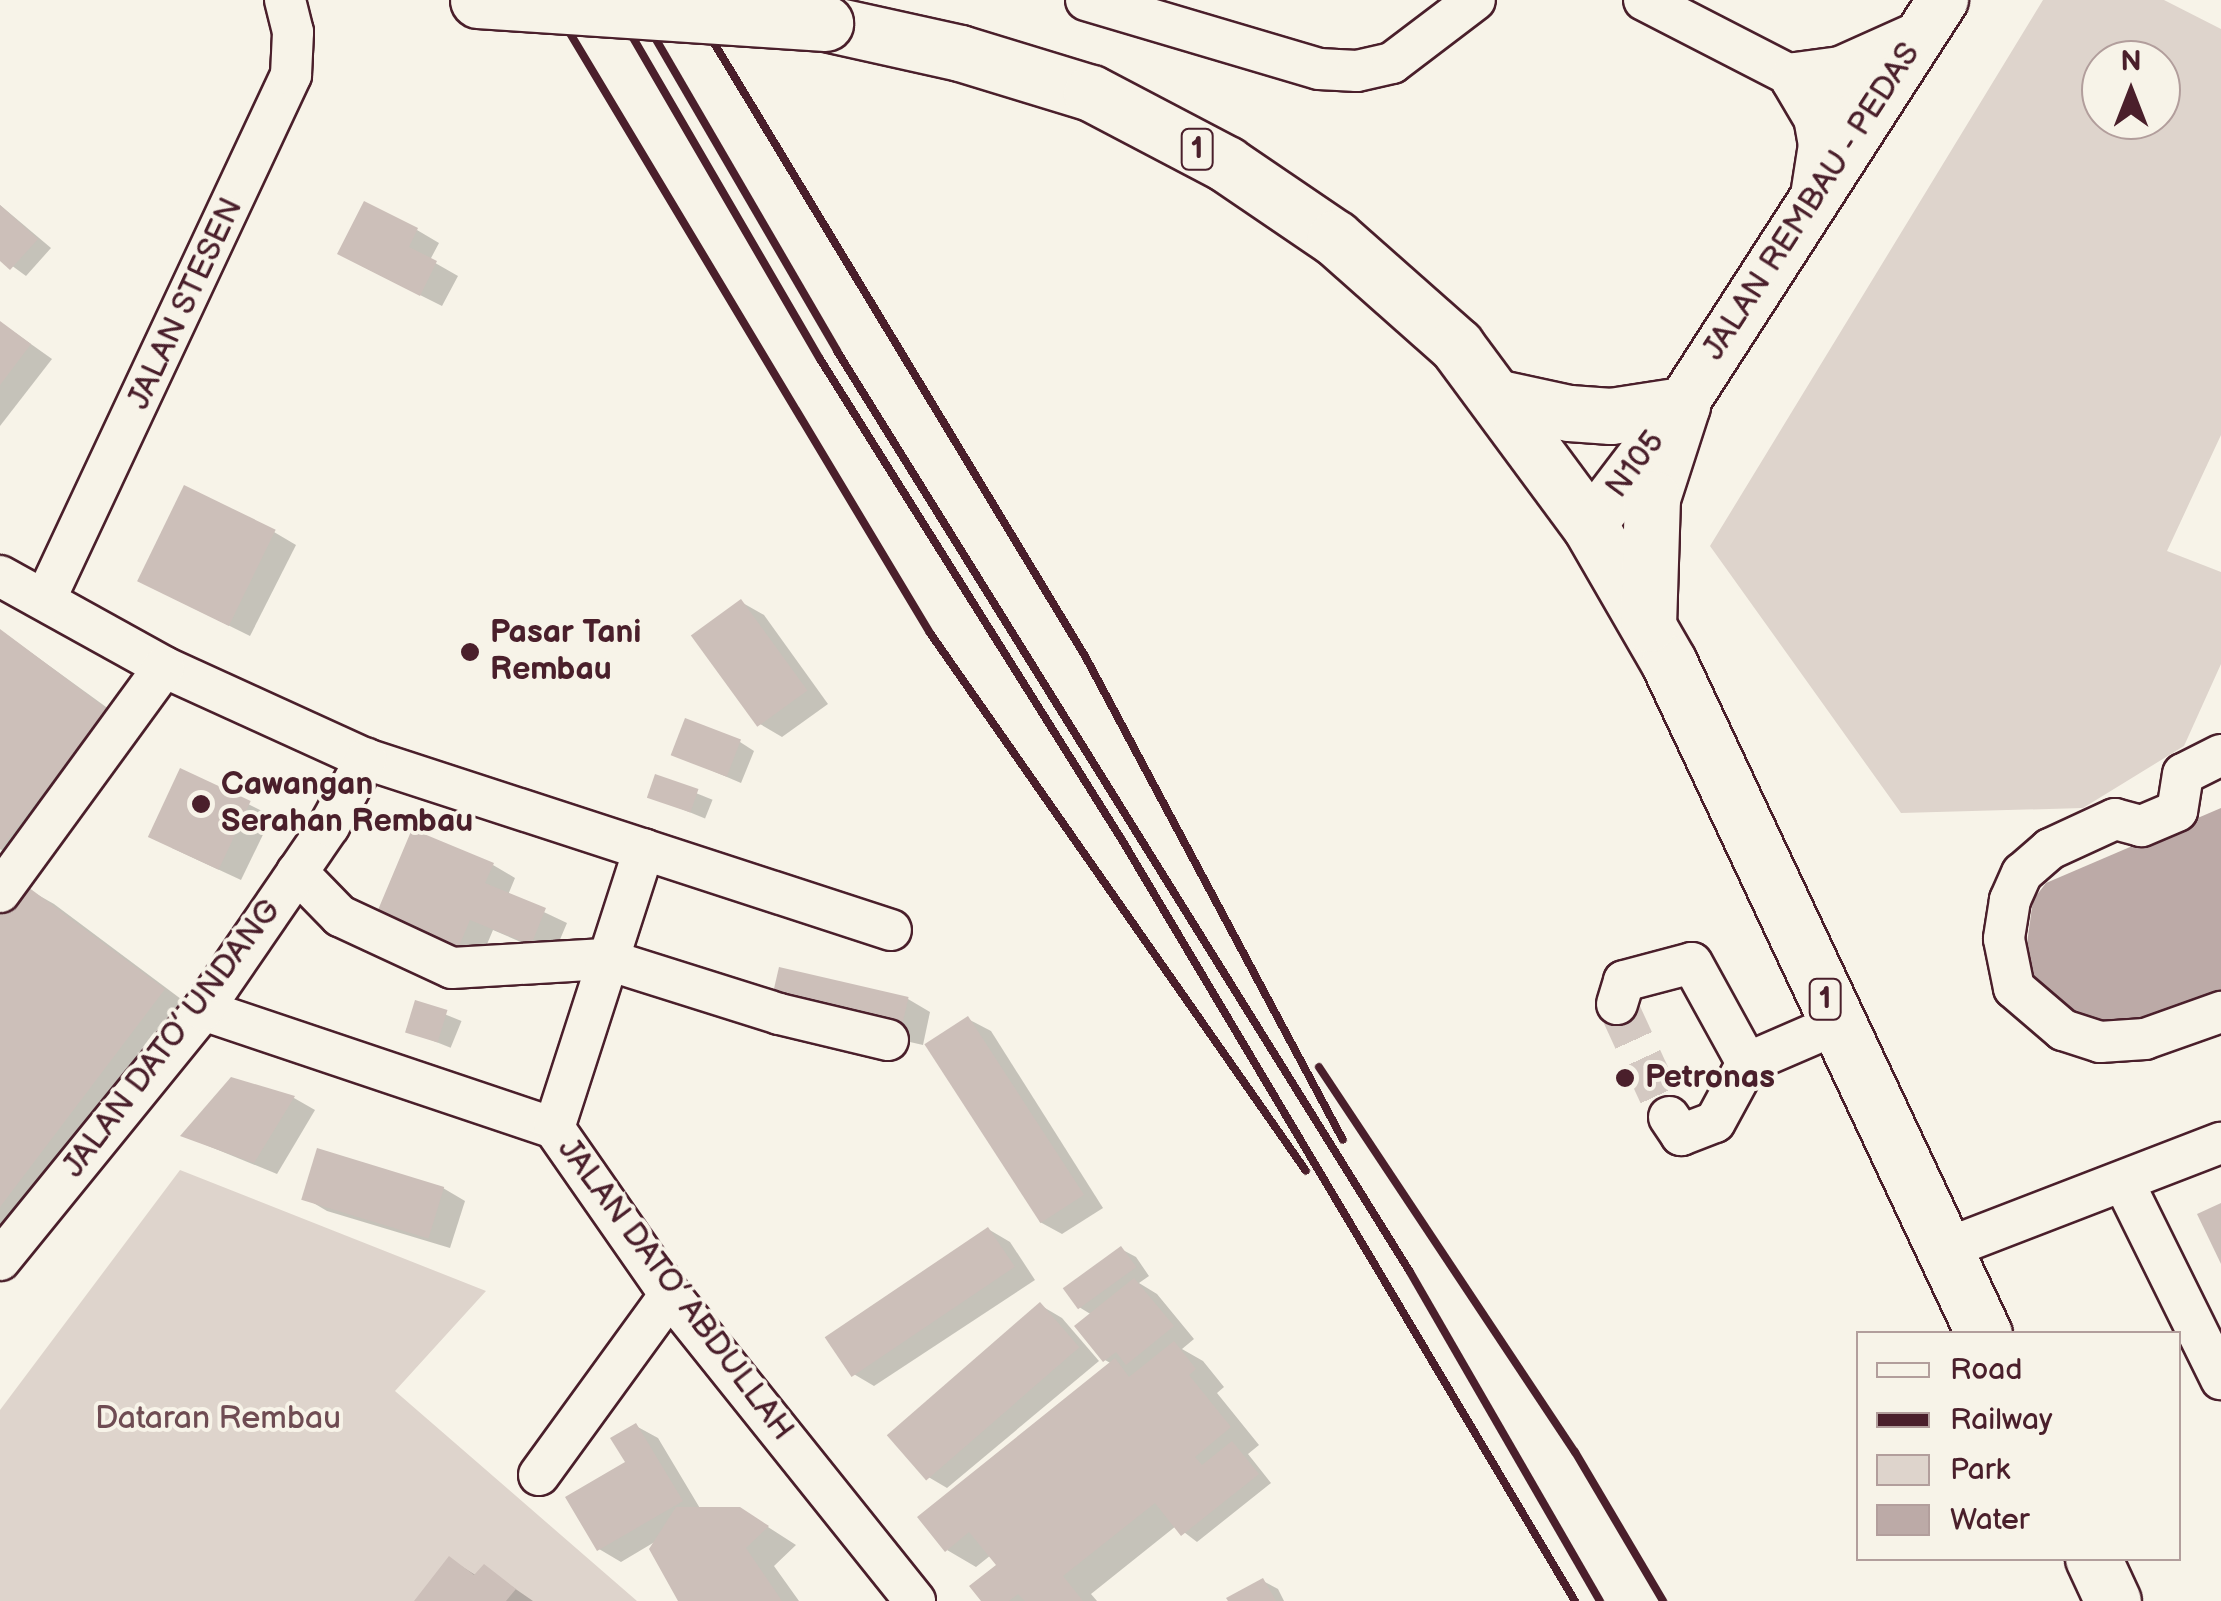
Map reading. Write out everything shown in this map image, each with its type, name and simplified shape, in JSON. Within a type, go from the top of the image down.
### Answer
[{"type":"highway","name":"1","points":[[478,0],[825,23],[960,53],[1091,93],[1226,164],[1336,238],[1456,345],[1499,398],[1590,526],[1648,624],[1983,1331]]},
{"type":"highway","points":[[1499,398],[1569,413],[1610,416],[1682,405],[1652,498],[1648,624]]},
{"type":"highway","points":[[2094,1561],[2113,1601]]},
{"type":"main road","points":[[1816,201],[1824,145],[1819,116],[1796,78],[1841,72],[1930,19]]},
{"type":"main road","name":"JALAN REMBAU - PEDAS","points":[[1682,405],[1930,19]]},
{"type":"main road","name":"N105","points":[[1590,526],[1682,405]]},
{"type":"street","name":"JALAN STESEN","points":[[45,600],[291,75],[293,32],[285,0]]},
{"type":"street","points":[[1086,0],[1319,69],[1357,71],[1392,62],[1475,0]]},
{"type":"street","points":[[1644,0],[1796,78],[1872,110]]},
{"type":"street","points":[[0,576],[164,668],[366,759],[891,930]]},
{"type":"street","points":[[4,876],[164,668]]},
{"type":"street","points":[[2221,755],[2183,774],[2176,811],[2140,826],[2115,820],[2050,849],[2022,874],[2010,900],[2004,940],[2014,988],[2063,1030],[2100,1042],[2145,1039],[2221,1012]]},
{"type":"street","name":"JALAN DATO’ UNDANG","points":[[0,1260],[204,1010],[298,872],[366,759]]},
{"type":"street","points":[[554,1128],[644,849]]},
{"type":"street","points":[[298,872],[340,916],[452,968],[606,959],[779,1014],[888,1040]]},
{"type":"street","points":[[1617,1004],[1624,982],[1692,963],[1748,1063]]},
{"type":"street","name":"JALAN DATO’ ABDULLAH","points":[[204,1010],[554,1128],[670,1294],[915,1601]]},
{"type":"street","points":[[1668,1117],[1680,1135],[1715,1122],[1748,1063],[1837,1024]]},
{"type":"street","points":[[1943,1250],[2124,1184],[2221,1142]]},
{"type":"street","points":[[2124,1184],[2221,1379]]},
{"type":"street","points":[[539,1475],[670,1294]]},
{"type":"green space","points":[[2043,0],[2164,0],[2221,29],[2221,435],[2167,551],[2221,572],[2221,664],[2184,746],[2083,808],[1901,813],[1710,546]]},
{"type":"green space","name":"Dataran Rembau","points":[[180,1170],[486,1291],[395,1391],[637,1601],[0,1601],[0,1410]]},
{"type":"water","points":[[2221,808],[2221,996],[2145,1029],[2083,1030],[2032,987],[2025,958],[2033,900],[2046,883]]},
{"type":"building","points":[[364,201],[418,228],[409,247],[437,261],[420,296],[337,254]]},
{"type":"building","points":[[0,205],[38,239],[10,270],[0,261]]},
{"type":"building","points":[[0,321],[31,344],[0,385]]},
{"type":"building","points":[[184,485],[276,530],[229,626],[137,581]]},
{"type":"building","points":[[741,599],[807,690],[757,727],[691,635]]},
{"type":"building","points":[[0,629],[107,709],[0,850]]},
{"type":"building","points":[[685,718],[741,740],[727,777],[671,755]]},
{"type":"building","points":[[180,768],[251,801],[219,870],[148,837]]},
{"type":"building","points":[[655,774],[698,789],[690,813],[647,798]]},
{"type":"building","points":[[412,829],[494,863],[485,883],[546,908],[531,945],[470,920],[457,951],[375,917]]},
{"type":"building","points":[[24,884],[165,989],[0,1207],[0,915]]},
{"type":"building","points":[[779,967],[909,997],[900,1034],[770,1004]]},
{"type":"building","points":[[415,1000],[448,1010],[438,1042],[405,1033]]},
{"type":"building","points":[[968,1016],[1084,1195],[1040,1223],[924,1044]]},
{"type":"building","points":[[231,1077],[295,1096],[254,1163],[180,1136]]},
{"type":"building","points":[[317,1148],[444,1187],[428,1239],[301,1200]]},
{"type":"building","points":[[2221,1203],[2221,1264],[2197,1214]]},
{"type":"building","points":[[988,1227],[1015,1267],[852,1377],[825,1337]]},
{"type":"building","points":[[1121,1246],[1136,1267],[1078,1309],[1063,1288]]},
{"type":"building","points":[[1134,1278],[1174,1326],[1126,1365],[1116,1352],[1103,1362],[1074,1326]]},
{"type":"building","points":[[1040,1302],[1079,1347],[926,1480],[887,1435]]},
{"type":"building","points":[[1174,1341],[1196,1369],[1189,1375],[1231,1427],[1195,1457],[1202,1465],[1232,1441],[1259,1474],[1181,1536],[1155,1503],[1063,1576],[1083,1601],[1025,1601],[1018,1594],[1009,1601],[981,1601],[969,1586],[996,1565],[969,1532],[945,1552],[917,1517],[1115,1358],[1129,1377]]},
{"type":"building","points":[[636,1423],[683,1501],[597,1551],[565,1497],[625,1462],[610,1438]]},
{"type":"building","points":[[676,1507],[740,1507],[769,1526],[746,1548],[782,1601],[678,1601],[649,1549]]},
{"type":"building","points":[[449,1556],[474,1575],[484,1564],[516,1589],[506,1601],[414,1601]]},
{"type":"building","points":[[1263,1578],[1276,1601],[1226,1598]]},
{"type":"tunnel","points":[[1617,1004],[1669,1117]]},
{"type":"railway","points":[[550,0],[930,633],[1306,1171]]},
{"type":"railway","points":[[611,0],[820,359],[1122,840],[1575,1601]]},
{"type":"railway","points":[[633,0],[837,351],[1410,1272],[1600,1601]]},
{"type":"railway","points":[[688,0],[1085,656],[1343,1140]]},
{"type":"railway","points":[[1319,1067],[1575,1452],[1663,1601]]},
{"type":"place","name":"Pasar Tani Rembau","points":[[470,652]]},
{"type":"place","name":"Cawangan Serahan Rembau","points":[[201,804]]},
{"type":"place","name":"Petronas","points":[[1625,1078]]}]
